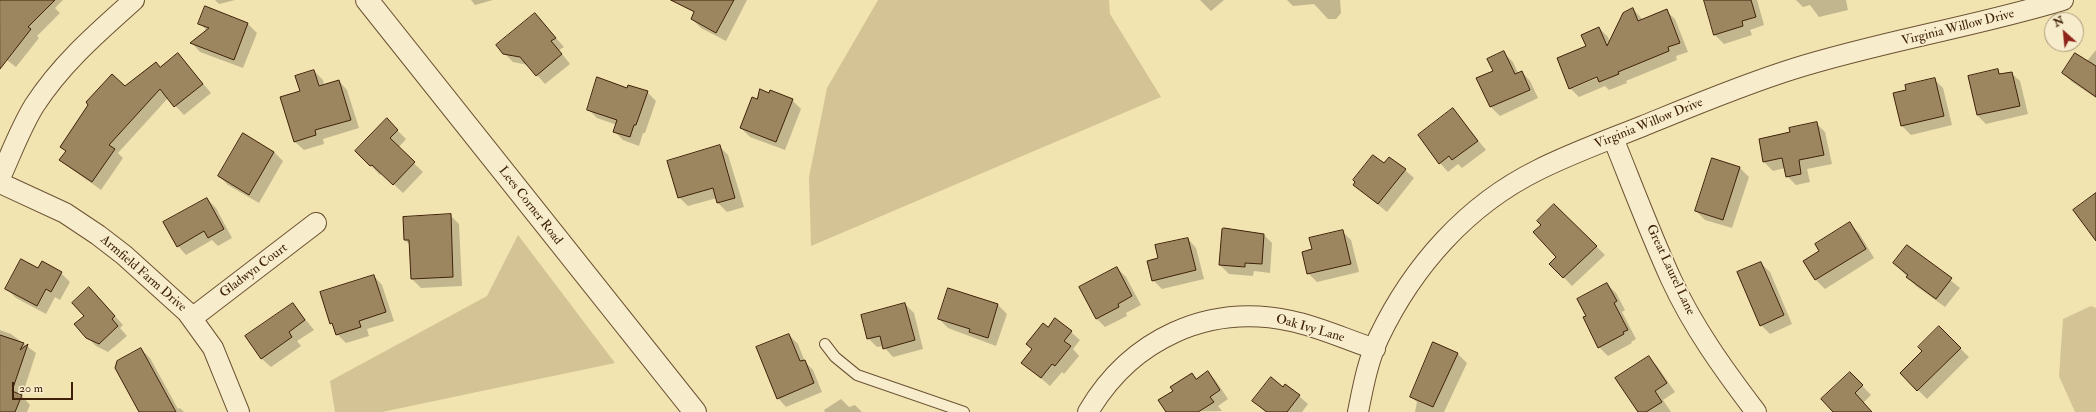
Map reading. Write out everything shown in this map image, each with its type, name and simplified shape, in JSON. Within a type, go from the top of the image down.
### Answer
[{"type":"street","points":[[0,178],[25,121],[54,78],[77,51],[134,0]]},
{"type":"street","name":"Lees Corner Road","points":[[367,0],[695,412]]},
{"type":"street","name":"Virginia Willow Drive","points":[[1358,412],[1364,379],[1378,338],[1414,277],[1447,236],[1468,217],[1502,191],[1539,170],[1731,90],[1794,69],[2013,15],[2063,0]]},
{"type":"street","name":"Great Laurel Lane","points":[[1613,138],[1671,279],[1694,322],[1716,358],[1756,412]]},
{"type":"street","name":"Armfield Farm Drive","points":[[0,183],[65,213],[98,235],[124,255],[192,318],[213,348],[239,412]]},
{"type":"street","name":"Gladwyn Court","points":[[192,318],[316,223]]},
{"type":"street","name":"Oak Ivy Lane","points":[[1088,412],[1097,397],[1114,375],[1147,346],[1173,333],[1201,323],[1229,318],[1265,317],[1291,321],[1374,349]]},
{"type":"lane","points":[[825,344],[835,357],[858,375],[964,412]]},
{"type":"shaded area","points":[[878,0],[1109,0],[1110,14],[1161,97],[811,246],[809,177],[827,88]]},
{"type":"shaded area","points":[[518,235],[615,363],[382,412],[335,412],[330,381],[487,296]]},
{"type":"shaded area","points":[[2091,306],[2096,308],[2096,412],[2075,412],[2059,376],[2063,319]]},
{"type":"building","points":[[0,0],[55,0],[28,27],[31,29],[0,69]]},
{"type":"building","points":[[671,0],[734,0],[716,33],[691,19],[694,12]]},
{"type":"building","points":[[1704,0],[1751,0],[1756,17],[1742,21],[1743,26],[1714,35]]},
{"type":"building","points":[[205,6],[248,23],[234,60],[190,43],[209,28],[198,24]]},
{"type":"building","points":[[1633,8],[1638,21],[1667,9],[1680,43],[1668,47],[1669,51],[1618,72],[1619,74],[1599,82],[1597,77],[1569,89],[1557,58],[1586,46],[1581,35],[1599,27],[1607,46],[1623,13]]},
{"type":"building","points":[[535,13],[556,38],[551,41],[562,54],[536,76],[520,57],[503,54],[496,45]]},
{"type":"building","points":[[1504,51],[1515,74],[1522,71],[1530,90],[1490,107],[1476,78],[1493,71],[1487,59]]},
{"type":"building","points":[[178,53],[203,84],[174,107],[160,89],[109,145],[115,149],[92,182],[59,160],[66,151],[60,147],[88,105],[86,102],[112,74],[125,86],[156,62],[160,67]]},
{"type":"building","points":[[2075,53],[2096,66],[2096,97],[2062,73]]},
{"type":"building","points":[[1998,69],[1999,74],[2012,72],[2020,106],[1977,115],[1968,76]]},
{"type":"building","points":[[314,70],[319,86],[339,80],[351,120],[315,130],[316,135],[294,142],[280,97],[300,91],[295,76]]},
{"type":"building","points":[[597,77],[627,88],[628,85],[648,91],[636,125],[634,125],[630,137],[613,132],[617,120],[587,110]]},
{"type":"building","points":[[1935,78],[1944,116],[1901,126],[1893,93],[1906,90],[1905,85]]},
{"type":"building","points":[[760,89],[769,93],[770,90],[793,99],[776,142],[740,128],[752,97],[757,99]]},
{"type":"building","points":[[1453,108],[1478,141],[1452,160],[1449,156],[1439,164],[1418,135]]},
{"type":"building","points":[[387,118],[398,130],[390,138],[415,162],[393,185],[355,151]]},
{"type":"building","points":[[1817,122],[1824,155],[1799,160],[1801,174],[1786,177],[1782,158],[1763,162],[1759,139],[1790,132],[1789,128]]},
{"type":"building","points":[[243,133],[274,152],[249,195],[218,176]]},
{"type":"building","points":[[720,145],[735,198],[717,203],[713,188],[678,198],[667,161]]},
{"type":"building","points":[[1373,155],[1384,163],[1389,157],[1406,169],[1378,204],[1353,185],[1355,182],[1353,180]]},
{"type":"building","points":[[1712,158],[1740,167],[1723,220],[1695,211]]},
{"type":"building","points":[[2096,193],[2096,241],[2073,210]]},
{"type":"building","points":[[207,198],[224,229],[208,238],[204,231],[177,247],[163,222]]},
{"type":"building","points":[[1554,204],[1597,246],[1563,278],[1549,264],[1556,257],[1533,232],[1541,225],[1537,221]]},
{"type":"building","points":[[451,214],[453,277],[411,279],[409,240],[404,240],[403,217]]},
{"type":"building","points":[[1850,222],[1866,249],[1815,280],[1803,261],[1819,251],[1815,244]]},
{"type":"building","points":[[1224,228],[1264,234],[1262,264],[1245,263],[1245,267],[1219,265],[1222,229]]},
{"type":"building","points":[[1343,230],[1351,264],[1307,274],[1302,252],[1312,249],[1309,238]]},
{"type":"building","points":[[1188,238],[1196,270],[1152,281],[1147,261],[1158,258],[1155,245]]},
{"type":"building","points":[[1907,245],[1952,278],[1936,299],[1906,277],[1908,275],[1893,263]]},
{"type":"building","points":[[21,259],[38,268],[42,261],[62,272],[51,292],[46,289],[37,306],[5,289]]},
{"type":"building","points":[[1761,262],[1784,315],[1760,326],[1737,272]]},
{"type":"building","points":[[1117,267],[1132,296],[1118,304],[1119,307],[1096,319],[1079,287]]},
{"type":"building","points":[[374,275],[386,312],[359,321],[361,327],[336,335],[332,323],[330,324],[320,292]]},
{"type":"building","points":[[1607,283],[1617,301],[1614,303],[1628,330],[1623,332],[1624,334],[1598,348],[1583,317],[1586,316],[1577,299]]},
{"type":"building","points":[[89,287],[115,316],[112,319],[118,326],[99,344],[86,338],[74,324],[84,316],[72,303]]},
{"type":"building","points":[[948,288],[998,304],[988,338],[969,332],[970,329],[938,319]]},
{"type":"building","points":[[293,303],[305,320],[289,332],[292,337],[261,359],[245,336]]},
{"type":"building","points":[[905,303],[915,340],[883,349],[880,336],[867,339],[861,315]]},
{"type":"building","points":[[1055,318],[1072,331],[1064,341],[1071,346],[1055,366],[1052,364],[1041,378],[1021,363],[1032,349],[1026,344],[1043,323],[1048,327]]},
{"type":"building","points":[[1939,326],[1961,348],[1917,391],[1900,373],[1922,351],[1918,347]]},
{"type":"building","points":[[789,334],[800,361],[805,360],[814,383],[777,399],[756,347]]},
{"type":"building","points":[[0,335],[24,343],[20,350],[28,344],[12,391],[22,395],[15,412],[0,412]]},
{"type":"building","points":[[1433,342],[1458,353],[1433,407],[1410,397]]},
{"type":"building","points":[[141,348],[176,412],[139,412],[115,368],[117,361]]},
{"type":"building","points":[[1649,356],[1667,383],[1655,391],[1662,402],[1646,412],[1638,412],[1615,378]]},
{"type":"building","points":[[1208,371],[1220,390],[1210,397],[1214,402],[1198,412],[1166,412],[1158,400],[1173,391],[1170,387],[1192,373],[1196,379]]},
{"type":"building","points":[[1850,372],[1863,385],[1855,393],[1872,412],[1833,412],[1821,399]]},
{"type":"building","points":[[1271,377],[1283,387],[1285,384],[1300,395],[1287,412],[1267,412],[1252,401]]}]
